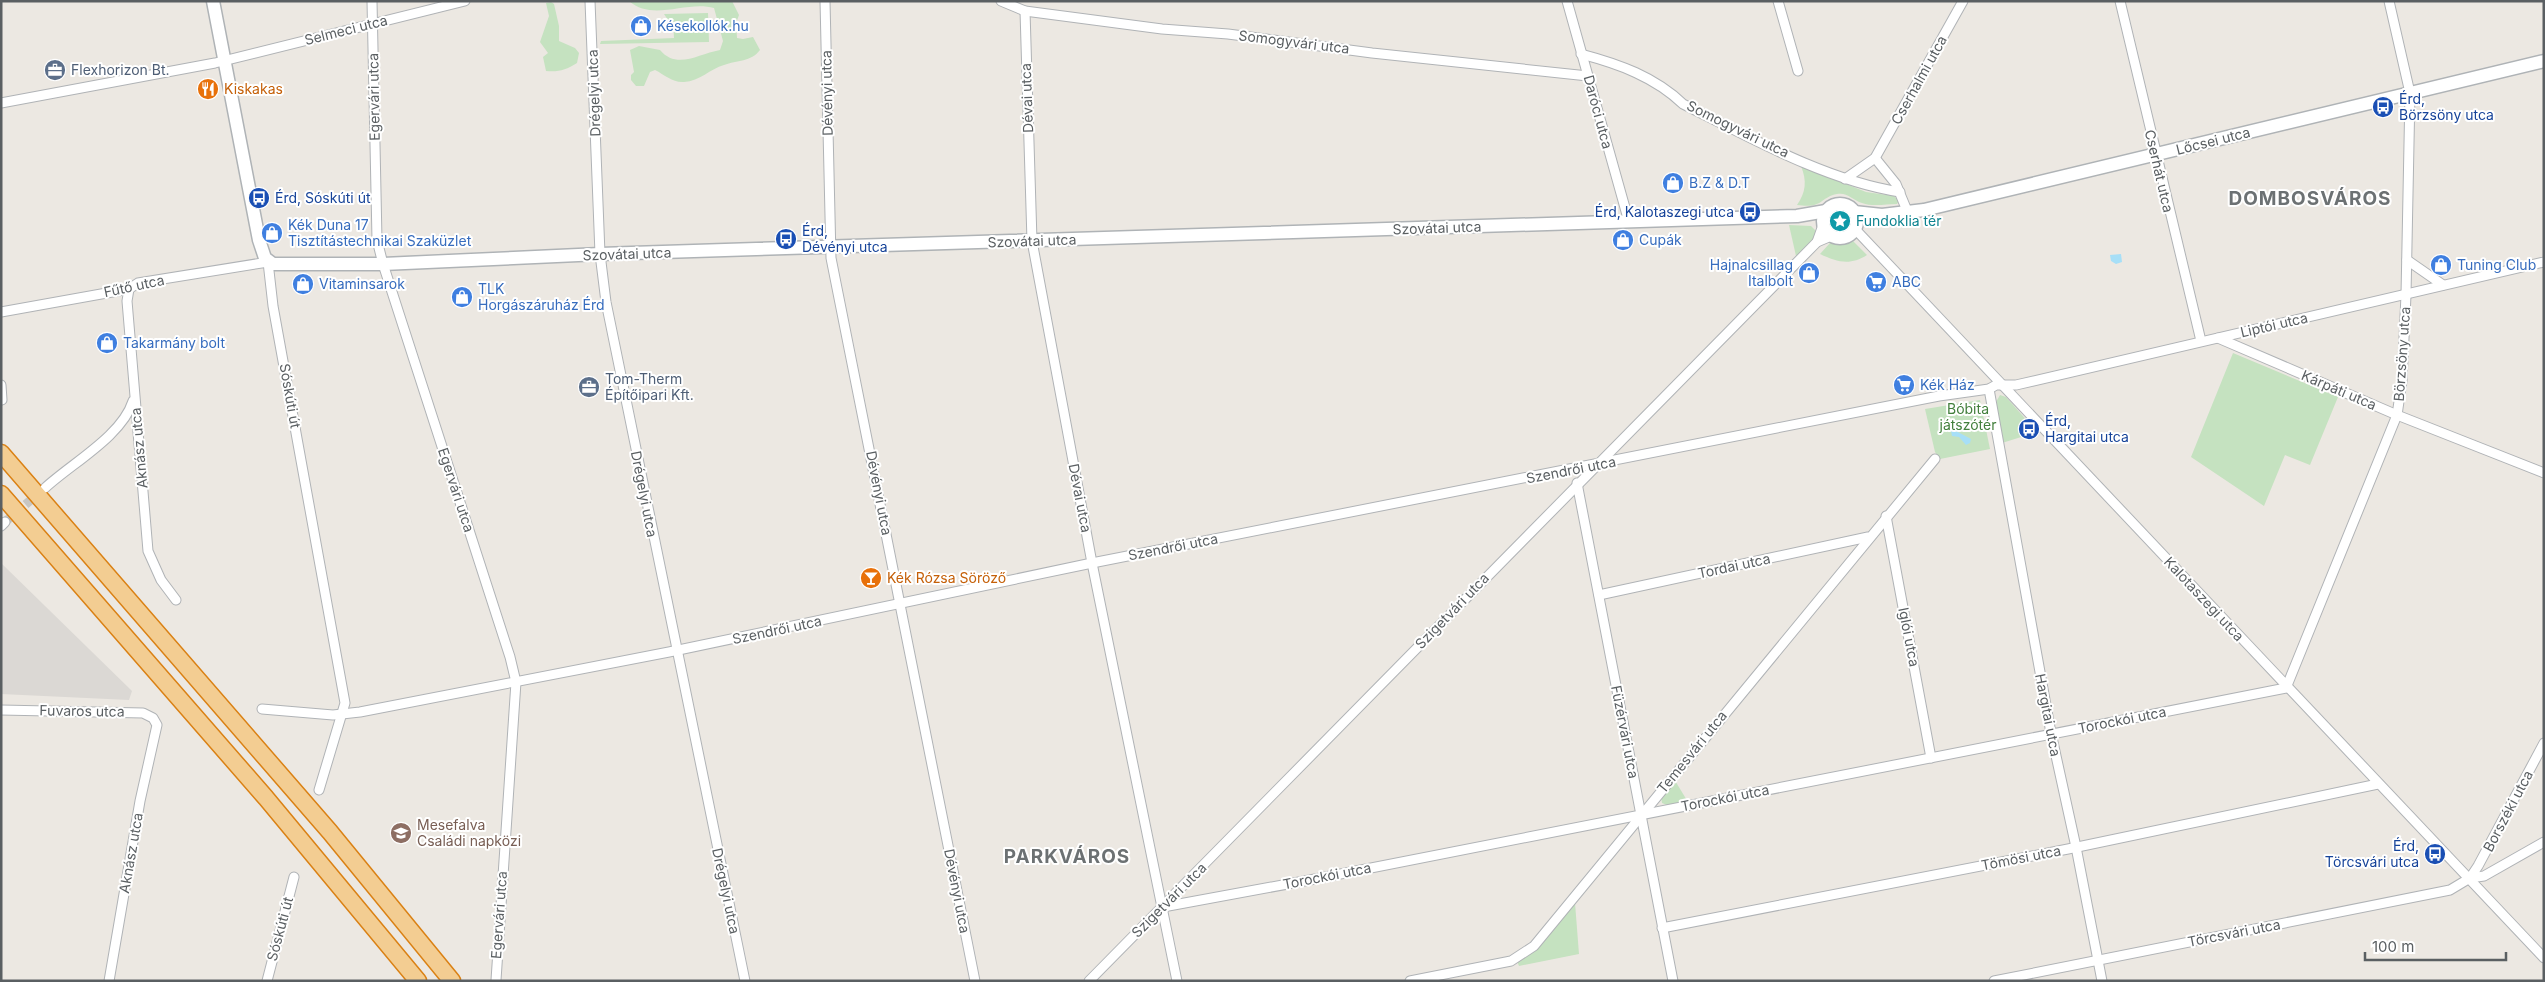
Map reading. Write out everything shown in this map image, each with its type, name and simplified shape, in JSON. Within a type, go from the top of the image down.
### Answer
[{"type":"highway","points":[[1,453],[330,832],[452,981]]},
{"type":"highway","points":[[1,494],[266,798],[418,981]]},
{"type":"street","name":"Sóskúti út","points":[[213,1],[226,59],[259,240],[268,262],[273,306],[342,679],[344,713],[320,790]]},
{"type":"street","name":"Egervári utca","points":[[372,1],[377,240],[383,264],[507,647],[516,682],[496,980]]},
{"type":"street","name":"Selmeci utca","points":[[1,103],[226,59],[465,1]]},
{"type":"street","name":"Drégelyi utca","points":[[590,1],[600,254],[606,302],[745,981]]},
{"type":"street","name":"Dévényi utca","points":[[825,1],[831,248],[897,605],[975,981]]},
{"type":"street","name":"Somogyvári utca","points":[[1001,1],[1014,4],[1025,11],[1162,29],[1228,34],[1381,54],[1588,76]]},
{"type":"street","name":"Daróci utca","points":[[1567,1],[1629,222]]},
{"type":"street","points":[[1778,1],[1798,72]]},
{"type":"street","name":"Cserhalmi utca","points":[[1845,179],[1875,158],[1963,1]]},
{"type":"street","name":"Cserhát utca","points":[[2120,1],[2200,341]]},
{"type":"street","name":"Börzsöny utca","points":[[2286,688],[2397,415],[2402,381],[2406,295],[2410,93],[2389,1]]},
{"type":"street","name":"Dévai utca","points":[[1025,11],[1032,241],[1092,563],[1177,981]]},
{"type":"street","name":"Somogyvári utca","points":[[1582,54],[1611,62],[1633,71],[1671,92],[1683,104],[1845,179],[1875,188],[1900,192]]},
{"type":"street","name":"Lőcsei utca","points":[[1854,225],[1882,215],[1908,213],[2544,61]]},
{"type":"street","points":[[1875,158],[1886,170],[1900,192],[1908,213]]},
{"type":"street","points":[[1835,204],[1842,204],[1854,225],[1841,238],[1797,216],[1826,210],[1835,204]]},
{"type":"street","points":[[1826,210],[1827,231]]},
{"type":"street","name":"Szovátai utca","points":[[268,262],[278,264],[383,264],[600,254],[1797,216]]},
{"type":"street","name":"Kalotaszegi utca","points":[[1854,225],[1864,241],[2003,384],[2286,688],[2470,878],[2544,958]]},
{"type":"street","name":"Szigetvári utca","points":[[1089,981],[1827,231]]},
{"type":"street","points":[[2406,260],[2443,285]]},
{"type":"street","name":"Fűtő utca","points":[[1,312],[129,289],[138,283],[268,262]]},
{"type":"street","name":"Liptói utca","points":[[2003,384],[2016,385],[2544,262]]},
{"type":"street","name":"Aknász utca","points":[[129,289],[127,301],[134,398],[148,550],[161,580],[176,600]]},
{"type":"street","name":"Kárpáti utca","points":[[2218,338],[2397,415],[2544,473]]},
{"type":"street","name":"Szendrői utca","points":[[344,713],[360,712],[676,651],[1092,563],[1940,396],[1989,389],[2003,384]]},
{"type":"street","points":[[1,386],[2,400]]},
{"type":"street","name":"Hargitai utca","points":[[1989,389],[2051,733],[2076,847],[2102,981]]},
{"type":"street","points":[[46,488],[117,428],[128,413],[134,398]]},
{"type":"street","name":"Temesvári utca","points":[[1410,981],[1511,961],[1527,952],[1935,458]]},
{"type":"street","name":"Füzérvári utca","points":[[1577,483],[1673,981]]},
{"type":"street","name":"Iglói utca","points":[[1886,516],[1931,758]]},
{"type":"street","name":"Tordai utca","points":[[1599,595],[1868,537]]},
{"type":"street","name":"Torockói utca","points":[[1163,906],[1314,879],[2286,688]]},
{"type":"street","points":[[262,709],[333,715],[344,713]]},
{"type":"street","name":"Fuvaros utca","points":[[1,710],[144,713],[153,718],[156,725]]},
{"type":"street","name":"Aknász utca","points":[[109,981],[140,801],[156,725]]},
{"type":"street","name":"Borszéki utca","points":[[2470,878],[2544,743]]},
{"type":"street","name":"Tömösi utca","points":[[1662,928],[2076,847],[2378,784]]},
{"type":"street","name":"Törcsvári utca","points":[[1994,981],[2450,890],[2470,878],[2484,876],[2544,842]]},
{"type":"street","name":"Sóskúti út","points":[[267,981],[294,877]]},
{"type":"shaded area","points":[[1,563],[132,691],[129,700],[1,694]]},
{"type":"green space","points":[[629,1],[732,1],[739,15],[736,23],[737,38],[753,37],[760,50],[748,59],[729,63],[690,81],[676,81],[655,70],[650,72],[644,86],[636,86],[631,80],[631,75],[634,72],[630,50],[639,46],[660,50],[673,59],[681,60],[720,50],[723,41],[714,8],[693,6],[649,10],[638,7]]},
{"type":"green space","points":[[551,2],[554,4],[559,26],[559,41],[575,48],[579,53],[577,63],[559,71],[546,71],[543,57],[548,53],[540,42],[549,16],[546,3]]},
{"type":"green space","points":[[708,13],[709,42],[600,44],[601,41],[674,38],[673,20],[668,20],[664,14]]},
{"type":"green space","points":[[1801,166],[1866,192],[1894,196],[1899,201],[1897,204],[1871,205],[1862,203],[1847,195],[1837,194],[1817,204],[1797,205],[1805,186]]},
{"type":"green space","points":[[1789,225],[1811,226],[1816,231],[1814,239],[1796,256]]},
{"type":"green space","points":[[1853,241],[1867,255],[1855,261],[1844,262],[1820,254],[1830,243],[1842,245]]},
{"type":"green space","points":[[2233,353],[2338,397],[2310,465],[2285,455],[2264,506],[2191,457]]},
{"type":"green space","points":[[2000,395],[2006,397],[2037,432],[2002,443],[1996,402]]},
{"type":"green space","name":"Bóbita játszótér","points":[[1980,400],[1990,449],[1940,459],[1935,452],[1925,409]]},
{"type":"green space","points":[[1674,779],[1688,802],[1667,805],[1662,803],[1661,796]]},
{"type":"green space","points":[[1575,903],[1579,954],[1519,966],[1517,961]]},
{"type":"water","points":[[2121,254],[2122,262],[2116,264],[2111,261],[2110,255]]},
{"type":"water","points":[[1954,430],[1971,439],[1970,443],[1966,445],[1959,437],[1952,436],[1951,431]]},
{"type":"tunnel","points":[[5,522],[39,493]]},
{"type":"place","name":"Késekollók.hu","points":[[641,26]]},
{"type":"place","name":"Flexhorizon Bt.","points":[[55,70]]},
{"type":"place","name":"Kiskakas","points":[[208,89]]},
{"type":"place","name":"Érd, Börzsöny utca","points":[[2383,107]]},
{"type":"place","name":"B.Z & D.T","points":[[1673,183]]},
{"type":"place","name":"Érd, Sóskúti út","points":[[259,198]]},
{"type":"place","name":"Érd, Kalotaszegi utca","points":[[1750,212]]},
{"type":"place","name":"Fundoklia tér","points":[[1840,221]]},
{"type":"place","name":"Kék Duna 17 Tisztítástechnikai Szaküzlet","points":[[272,233]]},
{"type":"place","name":"Érd, Dévényi utca","points":[[786,239]]},
{"type":"place","name":"Cupák","points":[[1623,240]]},
{"type":"place","name":"Tuning Club","points":[[2441,265]]},
{"type":"place","name":"Hajnalcsillag Italbolt","points":[[1809,273]]},
{"type":"place","name":"ABC","points":[[1876,282]]},
{"type":"place","name":"Vitaminsarok","points":[[303,284]]},
{"type":"place","name":"TLK Horgászáruház Érd","points":[[462,297]]},
{"type":"place","name":"Takarmány bolt","points":[[107,343]]},
{"type":"place","name":"Kék Ház","points":[[1904,385]]},
{"type":"place","name":"Tom-Therm Építőipari Kft.","points":[[589,387]]},
{"type":"place","name":"Érd, Hargitai utca","points":[[2029,429]]},
{"type":"place","name":"Kék Rózsa Söröző","points":[[871,578]]},
{"type":"place","name":"Mesefalva Családi napközi","points":[[401,833]]},
{"type":"place","name":"Érd, Törcsvári utca","points":[[2435,854]]},
{"type":"district","name":"DOMBOSVÁROS","points":[[2310,198]]},
{"type":"district","name":"PARKVÁROS","points":[[1067,856]]}]
